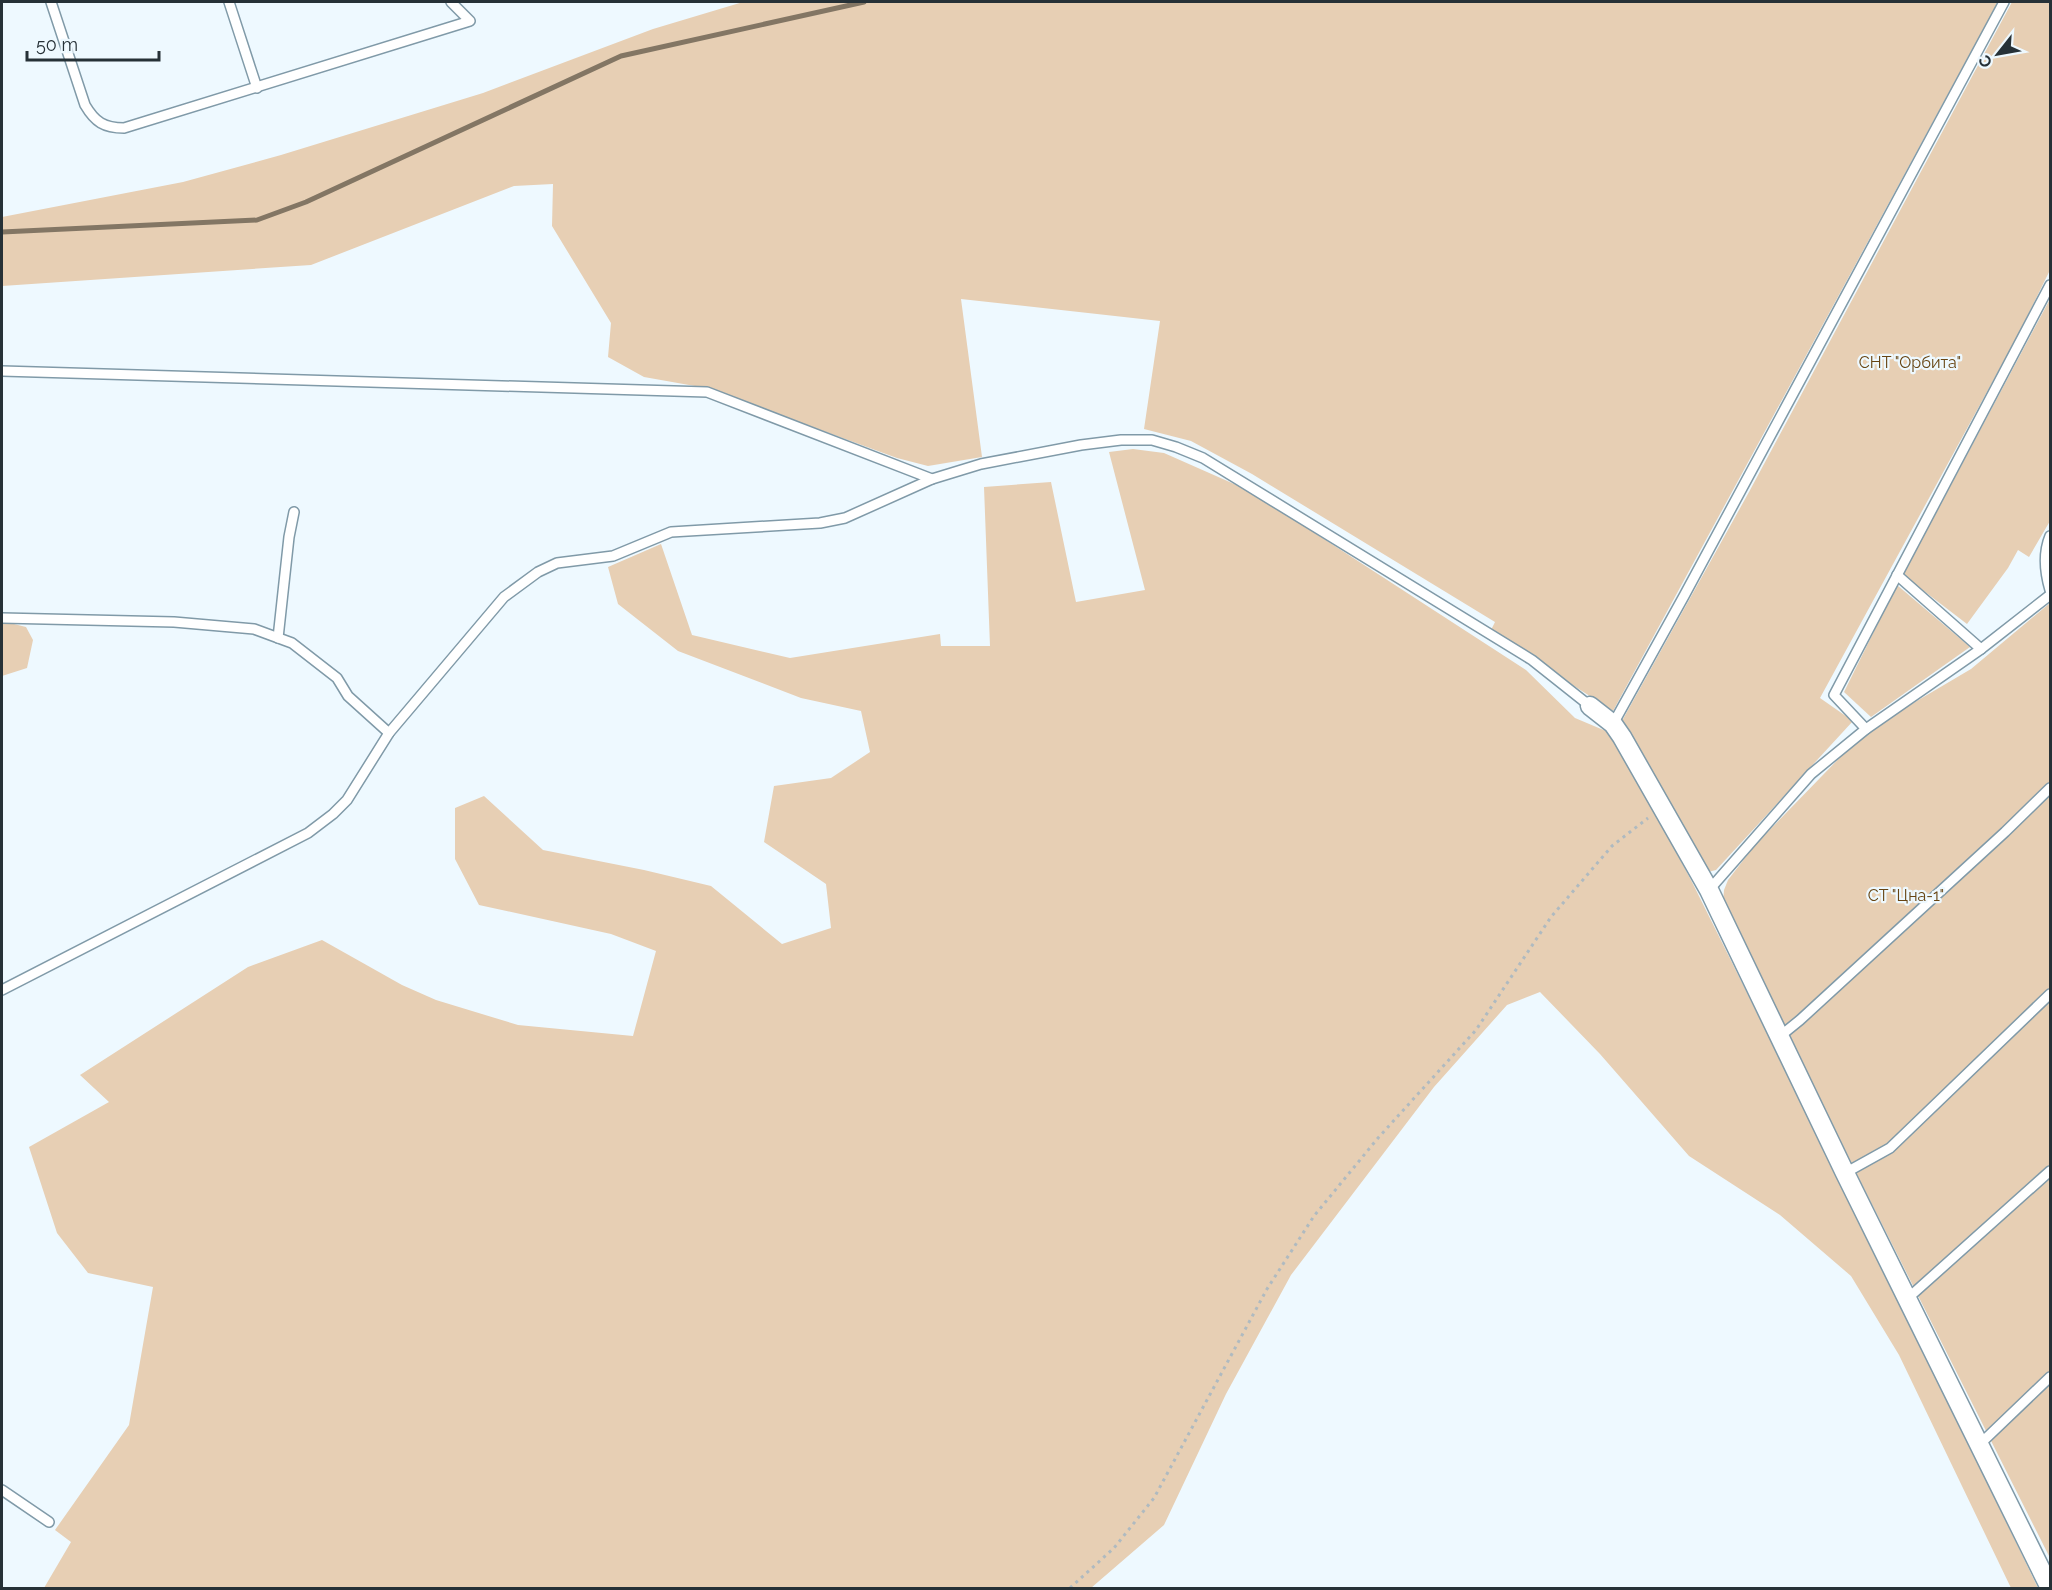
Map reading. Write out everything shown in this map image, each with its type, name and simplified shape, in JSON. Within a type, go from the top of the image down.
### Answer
[{"type":"street","points":[[1590,706],[1613,724],[1709,890],[1845,1173],[2050,1588]]},
{"type":"lane","points":[[51,2],[85,105],[93,118],[102,125],[112,128],[124,128],[258,88],[470,21],[451,2]]},
{"type":"lane","points":[[230,2],[258,88]]},
{"type":"lane","points":[[1613,724],[2004,2]]},
{"type":"lane","points":[[1866,729],[1834,695],[2050,285]]},
{"type":"lane","points":[[2,371],[707,392],[932,479]]},
{"type":"lane","points":[[2,990],[308,833],[333,814],[347,800],[389,733],[504,597],[547,567],[557,563],[613,556],[671,532],[820,523],[845,518],[932,479],[981,464],[1082,444],[1121,440],[1152,441],[1176,447],[1203,458],[1249,484],[1532,660],[1590,706]]},
{"type":"lane","points":[[278,638],[289,537],[294,512]]},
{"type":"lane","points":[[1709,890],[1811,774],[1866,729],[1981,649],[2050,593],[2045,574],[2047,543],[2050,536]]},
{"type":"lane","points":[[1897,575],[1981,649]]},
{"type":"lane","points":[[2,618],[174,622],[254,629],[292,643],[337,678],[348,696],[389,733]]},
{"type":"lane","points":[[1779,1037],[2006,832],[2050,788]]},
{"type":"lane","points":[[1845,1173],[1890,1148],[2050,994]]},
{"type":"lane","points":[[1907,1299],[2050,1171]]},
{"type":"lane","points":[[1979,1445],[2050,1377]]},
{"type":"lane","points":[[2,1490],[49,1522]]},
{"type":"path","points":[[1070,1588],[1114,1548],[1154,1498],[1267,1290],[1314,1216],[1378,1138],[1476,1030],[1551,917],[1612,846],[1663,809]]},
{"type":"green space","points":[[743,2],[1998,2],[1613,711],[1490,632],[1495,622],[1252,474],[1191,441],[1144,429],[1160,321],[961,299],[982,457],[928,466],[897,458],[706,388],[644,377],[608,357],[611,323],[552,226],[553,184],[514,186],[311,265],[2,286],[2,217],[183,182],[281,155],[483,93],[653,29]]},
{"type":"green space","name":"CНТ \"Орбита\"","points":[[2012,2],[2050,2],[2050,270],[2018,335],[1820,698],[1853,721],[1716,870],[1708,872],[1623,726],[1623,719],[1749,492]]},
{"type":"green space","name":"CНТ \"Орбита\"","points":[[2050,299],[2050,521],[2029,557],[2018,550],[2008,568],[1967,624],[1903,575]]},
{"type":"green space","points":[[1133,449],[1164,453],[1250,491],[1526,670],[1575,718],[1613,734],[1691,880],[1898,1297],[2038,1588],[2011,1588],[1899,1355],[1851,1276],[1780,1215],[1689,1156],[1600,1054],[1540,992],[1507,1005],[1434,1087],[1291,1275],[1226,1394],[1164,1525],[1091,1588],[44,1588],[71,1542],[55,1530],[129,1425],[153,1287],[88,1273],[57,1233],[29,1147],[109,1102],[80,1075],[248,967],[322,940],[402,985],[436,1000],[518,1025],[633,1036],[656,951],[611,934],[479,905],[455,859],[455,808],[484,796],[543,850],[711,886],[782,944],[831,928],[826,884],[764,842],[774,786],[831,778],[870,752],[861,711],[801,698],[678,651],[618,604],[608,567],[661,544],[692,635],[790,658],[940,634],[941,646],[990,646],[984,487],[1051,482],[1076,602],[1145,590],[1109,452]]},
{"type":"green space","points":[[1897,585],[1970,647],[1871,717],[1844,692]]},
{"type":"green space","name":"СТ \"Цна-1\"","points":[[2050,603],[2050,1558],[1728,918],[1723,903],[1728,880],[1755,845],[1853,744],[1888,718],[1971,669]]},
{"type":"green space","points":[[2,624],[26,627],[33,640],[27,668],[2,676]]},
{"type":"waterway","points":[[2,232],[257,220],[306,202],[621,56],[864,2]]}]
